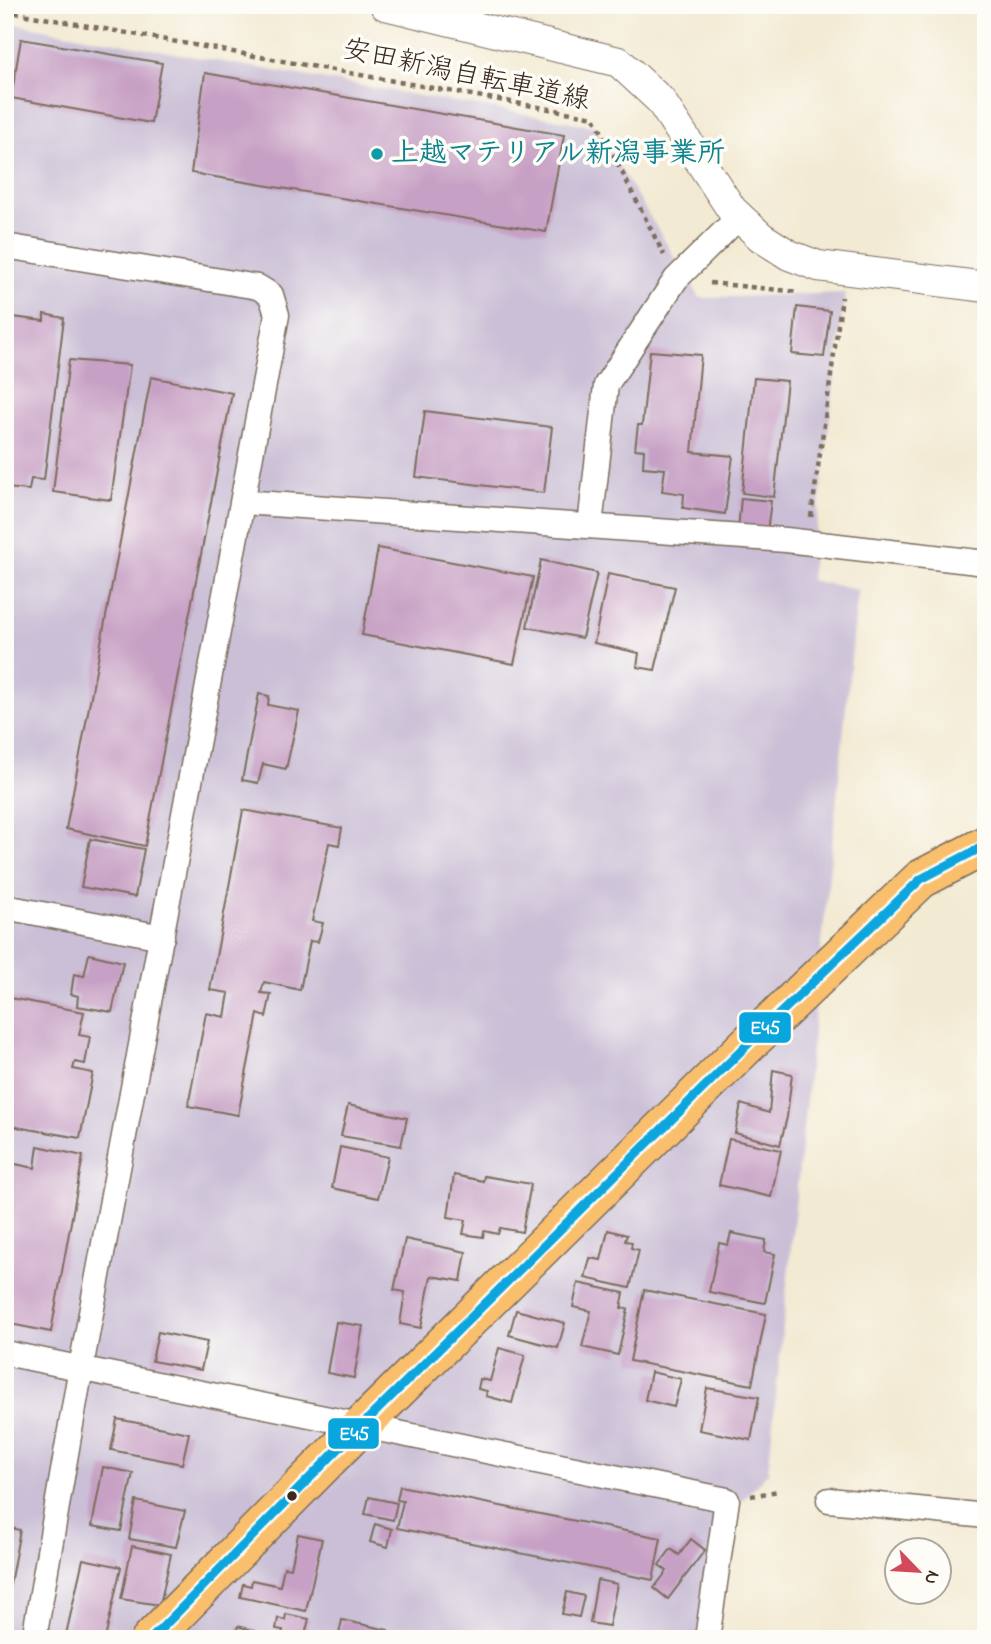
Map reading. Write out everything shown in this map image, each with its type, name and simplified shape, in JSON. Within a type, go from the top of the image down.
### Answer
[{"type":"main road","points":[[151,1639],[361,1426],[750,1041],[921,879],[986,845]]},
{"type":"street","points":[[385,5],[619,62],[660,100],[732,210],[770,243],[789,255],[818,266],[986,287]]},
{"type":"street","points":[[590,526],[606,385],[676,279],[739,217]]},
{"type":"street","points":[[5,246],[258,286],[271,295],[277,315],[81,1367],[34,1639]]},
{"type":"street","points":[[243,502],[786,540],[986,563]]},
{"type":"street","points":[[5,907],[162,937]]},
{"type":"street","points":[[5,1353],[727,1500],[707,1639]]},
{"type":"street","points":[[830,1500],[986,1516]]},
{"type":"path","name":"安田新潟自転車道線","points":[[5,10],[594,117],[676,279]]},
{"type":"path","points":[[676,279],[800,292]]},
{"type":"path","points":[[811,517],[842,296]]},
{"type":"shaded area","points":[[5,22],[594,126],[700,298],[845,293],[810,580],[858,590],[768,1472],[714,1532],[697,1639],[5,1639]]},
{"type":"building","points":[[21,39],[162,63],[151,123],[11,98]]},
{"type":"building","name":"上越マテリアル新潟事業所","points":[[205,73],[564,135],[546,232],[191,173]]},
{"type":"building","points":[[797,307],[830,311],[824,357],[792,354]]},
{"type":"building","points":[[44,314],[64,318],[44,480],[31,479],[29,490],[5,488],[5,316],[44,321]]},
{"type":"building","points":[[650,351],[701,355],[692,452],[733,456],[725,514],[683,508],[684,494],[662,491],[665,469],[643,467],[644,450],[635,449],[638,425],[642,425]]},
{"type":"building","points":[[69,360],[130,365],[111,500],[53,492]]},
{"type":"building","points":[[151,377],[232,393],[145,846],[66,829]]},
{"type":"building","points":[[754,378],[787,381],[774,497],[742,493]]},
{"type":"building","points":[[425,411],[552,427],[544,493],[416,477]]},
{"type":"building","points":[[741,498],[771,501],[767,532],[738,530]]},
{"type":"building","points":[[378,548],[533,577],[514,664],[362,635]]},
{"type":"building","points":[[541,560],[597,573],[582,638],[527,627]]},
{"type":"building","points":[[608,574],[675,587],[655,670],[637,667],[639,653],[594,643]]},
{"type":"building","points":[[259,694],[269,696],[268,705],[299,711],[286,769],[263,764],[258,783],[242,780]]},
{"type":"building","points":[[243,810],[342,828],[339,845],[329,843],[312,921],[323,923],[318,942],[310,941],[300,990],[264,982],[261,993],[271,994],[266,1017],[258,1014],[238,1115],[188,1106],[206,1013],[225,1017],[229,993],[210,990]]},
{"type":"building","points":[[90,839],[144,849],[135,897],[81,887]]},
{"type":"building","points":[[89,954],[123,962],[112,1012],[77,1006],[78,996],[71,994],[74,974],[84,976]]},
{"type":"building","points":[[5,997],[84,1012],[79,1035],[90,1037],[85,1064],[75,1062],[73,1069],[93,1073],[80,1138],[5,1125]]},
{"type":"building","points":[[773,1070],[792,1074],[787,1117],[780,1145],[735,1133],[741,1104],[769,1113]]},
{"type":"building","points":[[348,1105],[407,1118],[401,1146],[341,1136]]},
{"type":"building","points":[[729,1139],[781,1150],[771,1197],[719,1185]]},
{"type":"building","points":[[38,1146],[83,1156],[51,1332],[5,1323],[5,1162],[35,1168]]},
{"type":"building","points":[[340,1147],[388,1157],[378,1198],[332,1188]]},
{"type":"building","points":[[454,1175],[483,1181],[484,1176],[531,1184],[522,1232],[500,1228],[498,1234],[484,1231],[483,1237],[463,1234],[466,1220],[448,1217]]},
{"type":"building","points":[[608,1230],[627,1235],[625,1241],[632,1242],[631,1248],[639,1250],[630,1288],[585,1278],[590,1258],[601,1260]]},
{"type":"building","points":[[731,1233],[766,1240],[764,1252],[775,1254],[765,1303],[709,1292],[719,1243],[728,1245]]},
{"type":"building","points":[[405,1239],[466,1252],[461,1281],[431,1276],[421,1328],[400,1324],[405,1292],[394,1290]]},
{"type":"building","points":[[578,1283],[624,1293],[621,1308],[628,1309],[618,1355],[582,1347],[591,1311],[573,1307]]},
{"type":"building","points":[[644,1290],[766,1314],[752,1385],[630,1361]]},
{"type":"building","points":[[516,1310],[565,1323],[558,1348],[509,1335]]},
{"type":"building","points":[[336,1322],[363,1326],[354,1378],[327,1373]]},
{"type":"building","points":[[158,1332],[207,1342],[201,1370],[152,1361]]},
{"type":"building","points":[[499,1348],[525,1355],[512,1403],[486,1396],[487,1391],[478,1389],[480,1379],[490,1381]]},
{"type":"building","points":[[651,1372],[681,1379],[674,1407],[645,1400]]},
{"type":"building","points":[[707,1388],[759,1397],[751,1440],[699,1430]]},
{"type":"building","points":[[117,1419],[189,1433],[182,1464],[111,1450]]},
{"type":"building","points":[[103,1467],[133,1473],[121,1531],[92,1526]]},
{"type":"building","points":[[400,1486],[661,1538],[653,1580],[397,1528],[403,1501],[397,1500]]},
{"type":"building","points":[[369,1497],[397,1503],[393,1520],[365,1514]]},
{"type":"building","points":[[136,1501],[185,1511],[176,1547],[129,1539]]},
{"type":"building","points":[[375,1524],[392,1529],[388,1547],[370,1542]]},
{"type":"building","points":[[5,1527],[20,1530],[7,1600],[5,1600]]},
{"type":"building","points":[[298,1534],[322,1539],[306,1611],[240,1597],[243,1584],[251,1586],[252,1580],[280,1586],[284,1567],[291,1568]]},
{"type":"building","points":[[691,1539],[705,1550],[668,1599],[654,1588],[667,1571],[659,1565],[671,1549],[679,1555]]},
{"type":"building","points":[[132,1546],[171,1554],[160,1605],[121,1599]]},
{"type":"building","points":[[83,1559],[121,1567],[105,1639],[65,1639]]},
{"type":"building","points":[[597,1580],[617,1584],[609,1626],[590,1623]]},
{"type":"building","points":[[567,1592],[584,1596],[579,1617],[562,1614]]},
{"type":"building","points":[[286,1614],[309,1619],[304,1639],[281,1639],[283,1630],[276,1629],[278,1618],[285,1620]]},
{"type":"building","points":[[342,1620],[388,1630],[386,1639],[338,1639]]},
{"type":"building","points":[[238,1626],[264,1634],[262,1639],[234,1639]]},
{"type":"transit line","name":"E45","points":[[151,1639],[361,1426],[750,1042],[921,879],[986,845]]},
{"type":"place","name":"上越マテリアル新潟事業所","points":[[377,154]]}]
